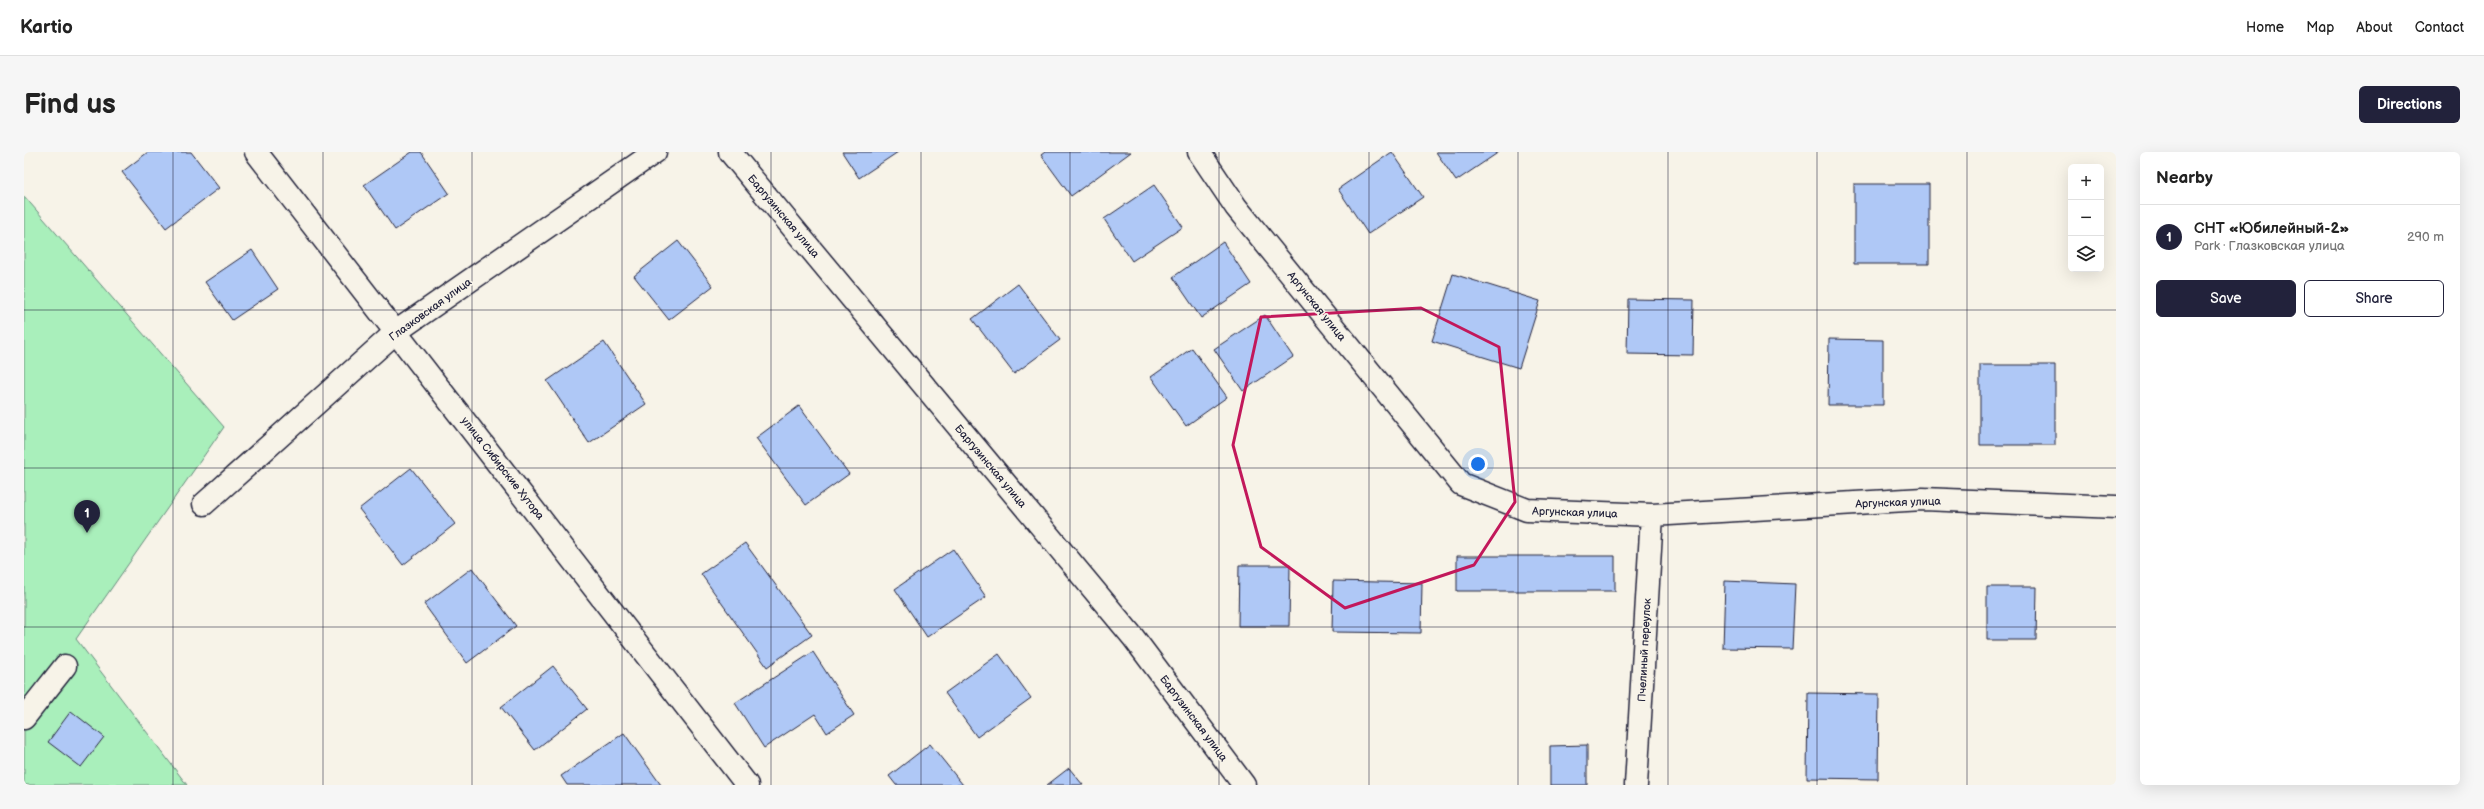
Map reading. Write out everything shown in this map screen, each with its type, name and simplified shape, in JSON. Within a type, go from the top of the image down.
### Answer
[{"type":"street","name":"улица Сибирские Хутора","points":[[256,152],[397,331],[747,785]]},
{"type":"street","name":"Глазковская улица","points":[[204,504],[397,331],[655,152]]},
{"type":"street","name":"Баргузинская улица","points":[[730,152],[1133,637],[1244,785]]},
{"type":"street","name":"Аргунская улица","points":[[1199,152],[1236,206],[1461,484],[1527,510],[1652,515],[1923,499],[2116,507]]},
{"type":"street","name":"Пчелиный переулок","points":[[1636,785],[1652,515]]},
{"type":"street","points":[[24,718],[65,666]]},
{"type":"highlighted area","points":[[1421,308],[1499,347],[1515,502],[1474,565],[1345,608],[1261,547],[1233,445],[1261,317]]},
{"type":"green space","points":[[24,196],[224,427],[76,639],[187,785],[24,785]]},
{"type":"building","points":[[148,152],[191,152],[219,188],[166,228],[122,172]]},
{"type":"building","points":[[412,152],[421,152],[449,193],[395,230],[364,185]]},
{"type":"building","points":[[842,152],[898,152],[859,178]]},
{"type":"building","points":[[1045,152],[1131,152],[1071,196],[1041,155]]},
{"type":"building","points":[[1392,152],[1423,197],[1368,234],[1338,189]]},
{"type":"building","points":[[1436,152],[1499,152],[1456,181]]},
{"type":"building","points":[[1854,184],[1929,184],[1929,264],[1854,264]]},
{"type":"building","points":[[1154,185],[1183,227],[1132,261],[1104,219]]},
{"type":"building","points":[[678,241],[713,286],[669,320],[634,276]]},
{"type":"building","points":[[1223,242],[1251,284],[1201,318],[1173,277]]},
{"type":"building","points":[[252,250],[278,289],[232,320],[205,282]]},
{"type":"building","points":[[1453,274],[1540,301],[1519,368],[1432,341]]},
{"type":"building","points":[[1018,284],[1060,340],[1014,374],[972,319]]},
{"type":"building","points":[[1628,299],[1694,300],[1693,355],[1627,354]]},
{"type":"building","points":[[1265,315],[1293,357],[1243,391],[1214,349]]},
{"type":"building","points":[[1829,339],[1883,340],[1883,405],[1828,405]]},
{"type":"building","points":[[604,342],[646,404],[589,443],[547,381]]},
{"type":"building","points":[[1192,348],[1227,397],[1186,426],[1151,377]]},
{"type":"building","points":[[1980,365],[2055,365],[2055,445],[1980,445]]},
{"type":"building","points":[[799,406],[849,474],[806,505],[756,438]]},
{"type":"building","points":[[411,468],[455,524],[403,565],[359,509]]},
{"type":"building","points":[[745,543],[812,635],[767,667],[701,574]]},
{"type":"building","points":[[953,549],[986,597],[927,637],[895,589]]},
{"type":"building","points":[[1457,556],[1615,556],[1615,591],[1457,591]]},
{"type":"building","points":[[1239,565],[1290,565],[1289,626],[1238,626]]},
{"type":"building","points":[[472,568],[516,626],[467,663],[424,604]]},
{"type":"building","points":[[1333,581],[1422,583],[1421,633],[1332,632]]},
{"type":"building","points":[[1725,581],[1795,584],[1792,649],[1723,648]]},
{"type":"building","points":[[1987,587],[2037,587],[2036,640],[1987,640]]},
{"type":"building","points":[[813,652],[854,715],[827,733],[815,714],[764,748],[735,703]]},
{"type":"building","points":[[999,654],[1031,698],[977,737],[945,693]]},
{"type":"building","points":[[553,666],[587,709],[535,750],[501,707]]},
{"type":"building","points":[[1808,693],[1879,694],[1878,779],[1807,778]]},
{"type":"building","points":[[71,711],[104,737],[81,767],[48,742]]},
{"type":"building","points":[[624,733],[661,785],[567,785],[561,776]]},
{"type":"building","points":[[930,744],[963,785],[896,785],[889,776]]},
{"type":"building","points":[[1587,745],[1587,785],[1550,785],[1550,746]]},
{"type":"building","points":[[1069,768],[1083,785],[1047,785]]},
{"type":"place","name":"СНТ «Юбилейный-2»","points":[[87,533]]}]
